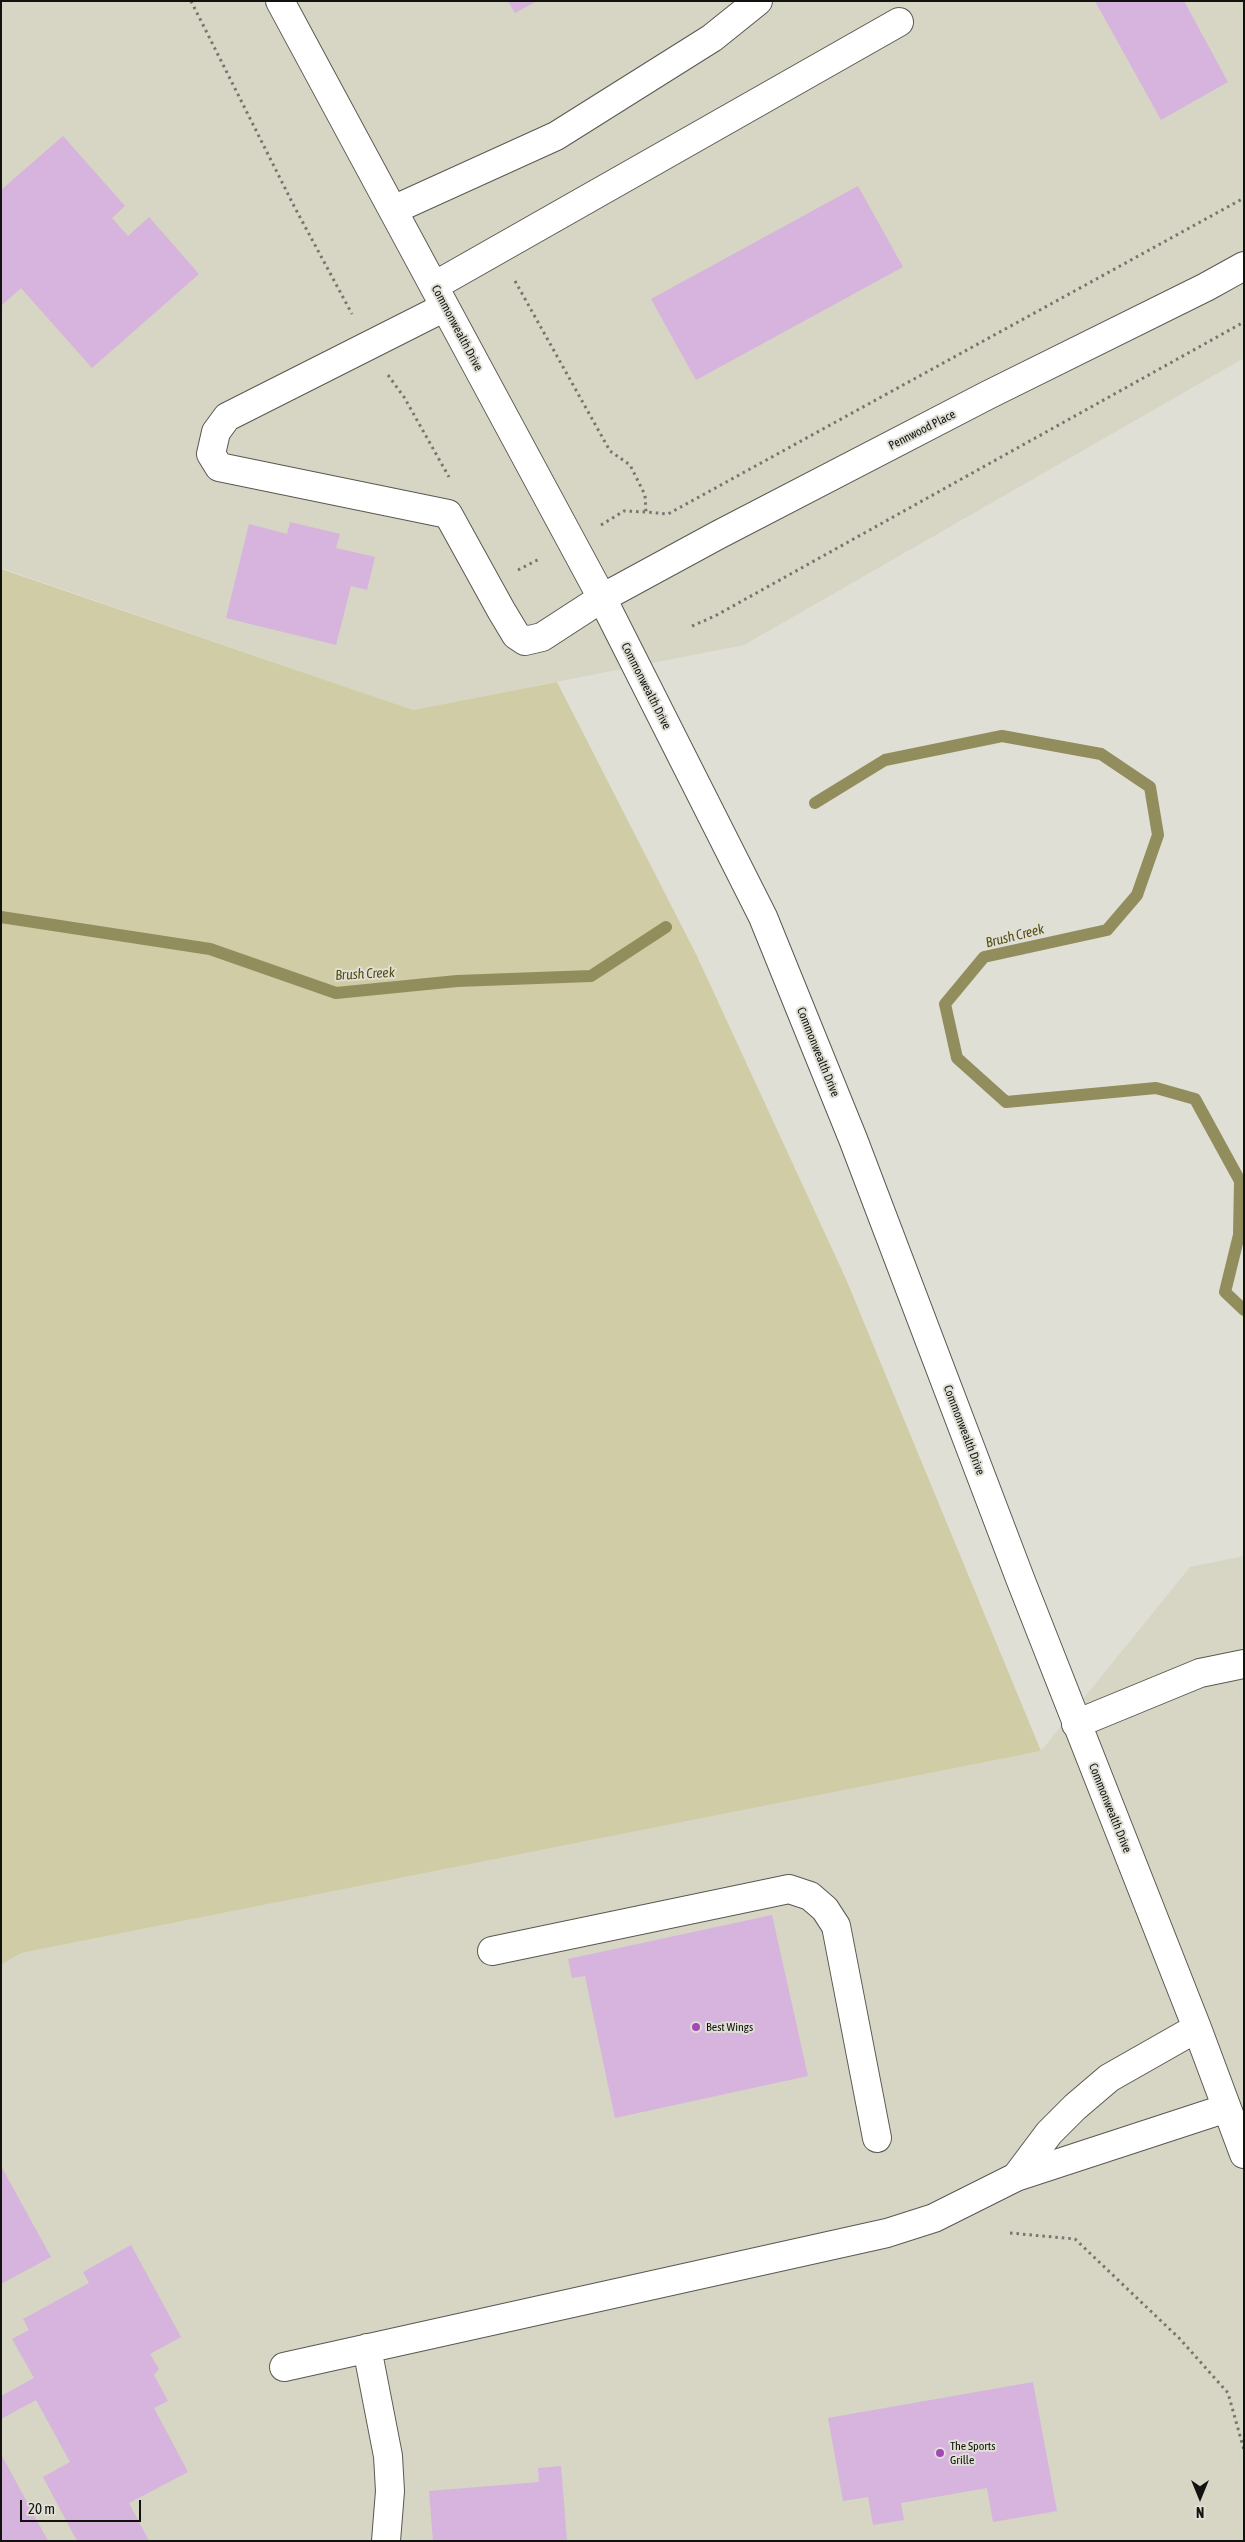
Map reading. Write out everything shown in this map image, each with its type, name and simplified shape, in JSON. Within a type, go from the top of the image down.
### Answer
[{"type":"street","name":"Commonwealth Drive","points":[[280,1],[602,598],[763,917],[853,1139],[1076,1724],[1197,2028],[1244,2154]]},
{"type":"street","points":[[393,210],[556,136],[712,38],[758,1]]},
{"type":"street","points":[[440,297],[899,22]]},
{"type":"street","name":"Pennwood Place","points":[[440,297],[227,417],[216,432],[211,454],[219,467],[448,514],[516,635],[525,641],[542,637],[602,598],[857,463],[1244,266]]},
{"type":"street","points":[[1076,1724],[1200,1673],[1244,1664]]},
{"type":"street","points":[[492,1951],[789,1889],[810,1896],[825,1908],[836,1926],[877,2138]]},
{"type":"street","points":[[1016,2177],[1049,2133],[1075,2107],[1109,2078],[1145,2055],[1197,2028]]},
{"type":"street","points":[[284,2367],[887,2233],[934,2218],[1016,2177],[1227,2108]]},
{"type":"street","points":[[367,2348],[388,2456],[390,2491],[386,2541]]},
{"type":"path","points":[[512,276],[610,451],[630,464],[645,495],[646,512],[668,514],[1244,198]]},
{"type":"path","points":[[692,626],[715,616],[1244,322]]},
{"type":"path","points":[[1010,2233],[1076,2239],[1180,2340],[1228,2393],[1244,2450]]},
{"type":"shaded area","points":[[1,1],[1244,1],[1244,358],[744,645],[413,710],[1,568]]},
{"type":"shaded area","points":[[1,569],[413,710],[557,682],[696,954],[846,1279],[1041,1751],[21,1953],[1,1965]]},
{"type":"shaded area","points":[[1244,1556],[1244,2541],[1,2541],[1,1965],[21,1953],[1041,1751],[1190,1567]]},
{"type":"building","points":[[508,1],[537,1],[515,13]]},
{"type":"building","points":[[1095,1],[1184,1],[1228,82],[1161,120]]},
{"type":"building","points":[[63,136],[125,206],[112,218],[128,236],[149,217],[199,274],[92,368],[21,288],[1,306],[1,190]]},
{"type":"building","points":[[858,186],[903,267],[696,380],[651,299]]},
{"type":"building","points":[[290,522],[340,534],[336,548],[375,557],[367,590],[351,586],[336,645],[226,618],[249,524],[287,534]]},
{"type":"building","name":"Best Wings","points":[[772,1915],[808,2076],[615,2118],[585,1976],[572,1978],[568,1959]]},
{"type":"building","points":[[1,2166],[51,2257],[1,2284]]},
{"type":"building","points":[[131,2245],[181,2337],[150,2354],[159,2369],[154,2375],[168,2401],[154,2408],[188,2472],[129,2503],[149,2541],[77,2541],[43,2477],[70,2462],[36,2400],[1,2419],[1,2396],[34,2378],[12,2339],[29,2330],[23,2319],[89,2283],[83,2272]]},
{"type":"building","name":"The Sports Grille","points":[[1033,2382],[1057,2511],[993,2522],[987,2488],[901,2503],[904,2520],[873,2525],[868,2497],[843,2501],[828,2418]]},
{"type":"building","points":[[1,2454],[48,2541],[1,2541]]},
{"type":"building","points":[[561,2466],[567,2541],[433,2541],[429,2491],[539,2482],[538,2468]]},
{"type":"waterway","name":"Brush Creek","points":[[815,803],[885,760],[1002,736],[1101,754],[1150,787],[1158,835],[1137,895],[1107,930],[984,957],[945,1004],[957,1058],[1006,1102],[1156,1088],[1195,1099],[1240,1181],[1239,1235],[1225,1292],[1244,1310]]},
{"type":"waterway","name":"Brush Creek","points":[[1,917],[210,949],[336,993],[457,981],[591,976],[666,927]]},
{"type":"place","name":"Best Wings","points":[[696,2027]]},
{"type":"place","name":"The Sports Grille","points":[[940,2453]]}]
